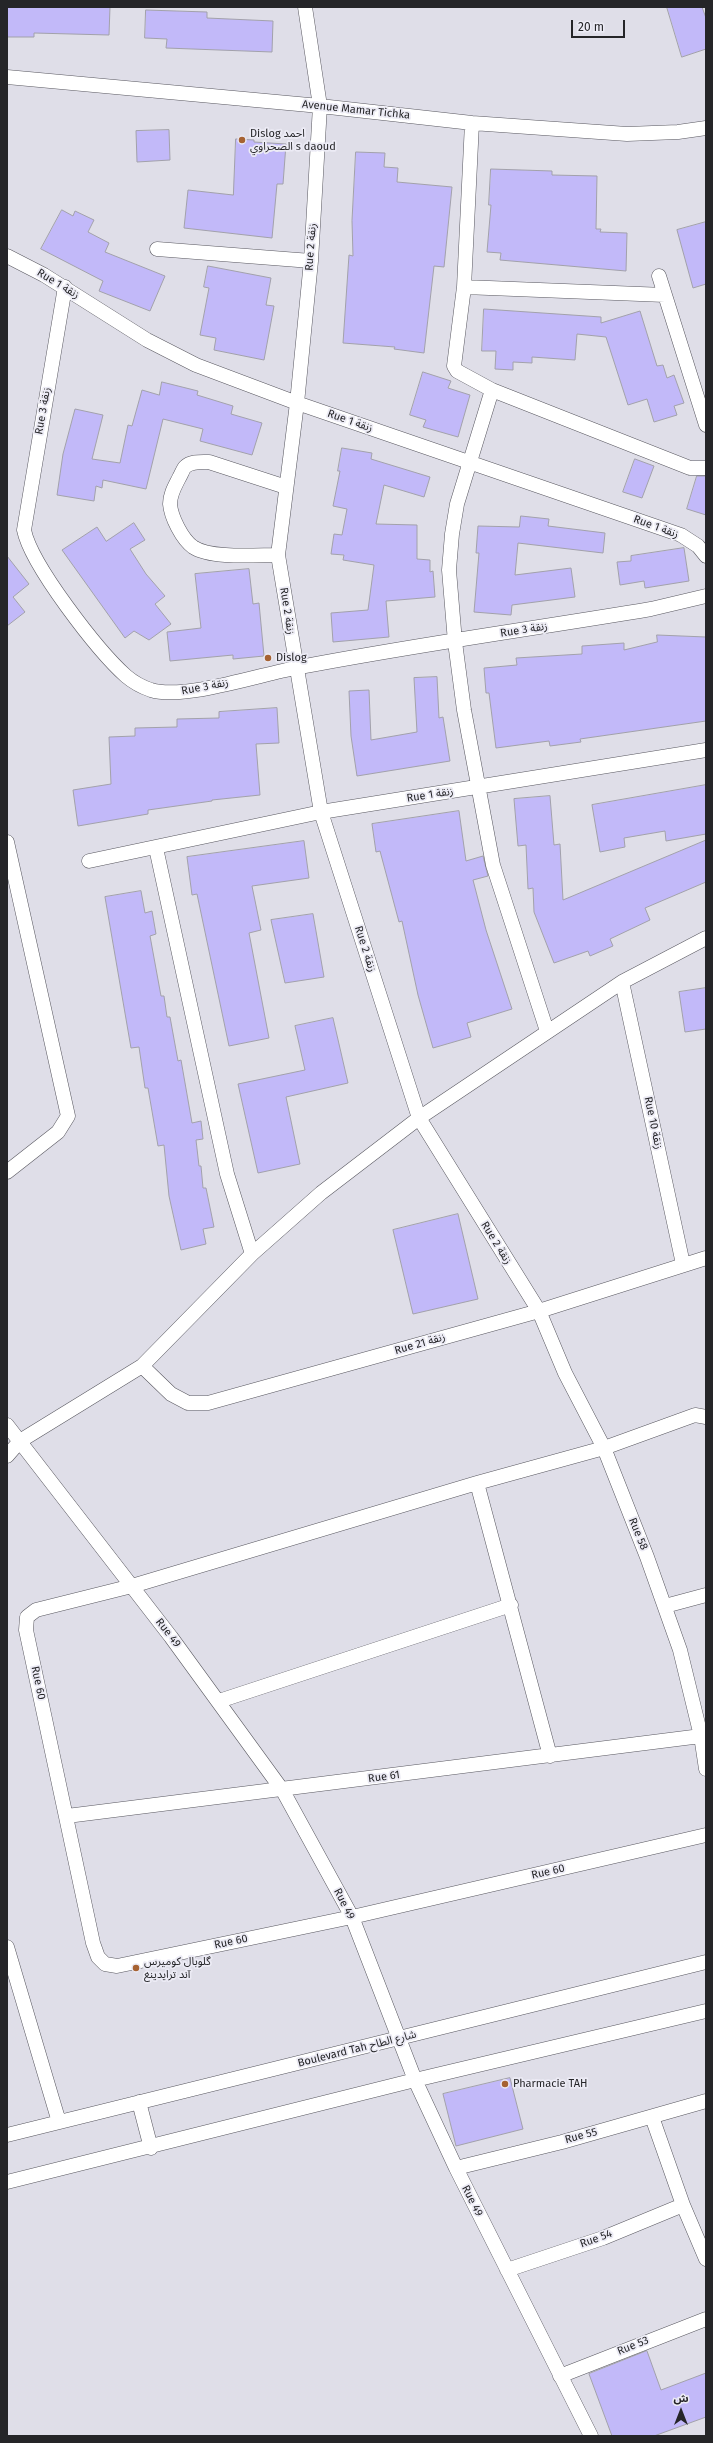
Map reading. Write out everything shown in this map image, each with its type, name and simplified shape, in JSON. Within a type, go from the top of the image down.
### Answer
[{"type":"street","name":"Rue 2 زنقة","points":[[305,7],[320,106],[311,262],[297,403],[278,555],[321,812],[419,1118],[539,1311]]},
{"type":"street","name":"Avenue Mamar Tichka","points":[[7,77],[320,106],[472,123],[627,134],[678,132],[706,128]]},
{"type":"street","points":[[472,123],[464,287],[454,366],[457,371],[492,390],[690,468],[706,468]]},
{"type":"street","points":[[157,248],[311,262]]},
{"type":"street","name":"Rue 1 زنقة","points":[[7,256],[65,287],[171,353],[221,376],[470,461],[681,536],[698,546],[706,556]]},
{"type":"street","points":[[659,276],[706,425]]},
{"type":"street","name":"Rue 3 زنقة","points":[[65,287],[24,518],[24,530],[30,552],[99,646],[124,675],[141,686],[161,692],[181,693],[296,668],[650,609],[706,596]]},
{"type":"street","points":[[464,287],[665,295]]},
{"type":"street","points":[[492,390],[457,504],[452,534],[449,570],[454,642],[478,788],[493,865],[548,1031]]},
{"type":"street","points":[[278,555],[223,554],[203,551],[192,547],[184,538],[174,518],[170,504],[172,491],[185,467],[196,462],[209,462],[286,487]]},
{"type":"street","name":"Rue 1 زنقة","points":[[89,861],[321,812],[478,788],[706,750]]},
{"type":"street","points":[[7,842],[68,1116],[58,1132],[7,1172]]},
{"type":"street","points":[[156,848],[227,1174],[252,1254]]},
{"type":"street","points":[[7,1456],[20,1441],[142,1366],[252,1254],[321,1193],[419,1118],[622,982],[706,938]]},
{"type":"street","name":"Rue 10 زنقة","points":[[622,982],[683,1264]]},
{"type":"street","name":"Rue 21 زنقة","points":[[142,1366],[171,1394],[188,1403],[208,1403],[539,1311],[683,1264],[706,1258]]},
{"type":"street","name":"Rue 58","points":[[539,1311],[565,1373],[604,1448],[665,1606],[680,1650],[701,1736],[706,1769]]},
{"type":"street","points":[[132,1586],[477,1483],[604,1448],[695,1415],[706,1417]]},
{"type":"street","name":"Rue 49","points":[[7,1425],[219,1701],[283,1791],[352,1917],[415,2080],[456,2168],[591,2436]]},
{"type":"street","points":[[477,1483],[511,1605],[550,1756]]},
{"type":"street","name":"Rue 60","points":[[132,1586],[36,1610],[27,1617],[26,1630],[93,1943],[98,1957],[105,1964],[118,1966],[352,1917],[706,1835]]},
{"type":"street","points":[[665,1606],[706,1595]]},
{"type":"street","points":[[219,1701],[511,1605]]},
{"type":"street","name":"Rue 61","points":[[67,1816],[283,1791],[701,1736]]},
{"type":"street","points":[[7,1947],[58,2122]]},
{"type":"street","name":"Boulevard Tah شارع الطاح","points":[[7,2135],[706,1962]]},
{"type":"street","points":[[7,2182],[151,2148],[415,2080],[706,2011]]},
{"type":"street","name":"Rue 55","points":[[456,2168],[652,2117],[706,2101]]},
{"type":"street","points":[[139,2102],[151,2148]]},
{"type":"street","points":[[652,2117],[683,2205],[706,2259]]},
{"type":"street","name":"Rue 54","points":[[507,2270],[603,2238],[683,2205]]},
{"type":"street","name":"Rue 53","points":[[560,2376],[706,2318]]},
{"type":"building","points":[[7,7],[110,7],[109,35],[34,33],[34,37],[8,37]]},
{"type":"building","points":[[667,7],[702,7],[706,18],[706,49],[682,57]]},
{"type":"building","points":[[146,10],[207,12],[207,18],[273,21],[272,52],[166,48],[167,39],[145,38]]},
{"type":"building","points":[[169,130],[170,160],[137,162],[136,131]]},
{"type":"building","points":[[236,139],[286,144],[283,184],[277,184],[272,238],[184,228],[188,190],[233,195]]},
{"type":"building","points":[[356,152],[385,153],[384,167],[398,168],[397,182],[452,187],[444,267],[434,266],[424,353],[394,349],[395,347],[343,343],[349,255],[353,256],[352,221]]},
{"type":"building","points":[[491,169],[552,171],[552,175],[597,176],[596,229],[601,229],[600,232],[627,233],[626,271],[500,260],[501,253],[487,252],[491,205],[489,205]]},
{"type":"building","points":[[62,210],[73,216],[75,211],[94,220],[88,232],[109,243],[105,252],[165,276],[150,311],[99,291],[103,281],[41,249]]},
{"type":"building","points":[[706,222],[706,284],[693,288],[677,230]]},
{"type":"building","points":[[208,266],[271,278],[266,305],[274,306],[264,360],[214,350],[216,338],[200,335],[209,288],[204,287]]},
{"type":"building","points":[[484,309],[601,317],[601,323],[640,311],[657,366],[663,365],[667,378],[674,375],[684,403],[674,406],[677,415],[654,422],[647,399],[628,405],[606,337],[577,334],[575,360],[532,357],[532,363],[513,362],[513,370],[495,369],[496,351],[482,351]]},
{"type":"building","points":[[423,372],[451,381],[448,388],[470,395],[458,437],[423,427],[426,420],[410,415]]},
{"type":"building","points":[[162,382],[198,391],[197,395],[233,406],[231,414],[262,423],[252,455],[200,441],[203,429],[163,419],[146,489],[103,480],[102,488],[96,486],[94,501],[57,495],[63,454],[75,409],[103,415],[92,459],[120,463],[128,425],[132,426],[142,390],[159,395]]},
{"type":"building","points":[[342,448],[372,453],[371,459],[430,477],[424,497],[384,485],[376,524],[417,525],[417,559],[430,560],[430,572],[433,571],[435,597],[386,601],[389,637],[333,642],[331,613],[368,610],[374,565],[343,560],[344,555],[331,554],[334,534],[342,535],[347,509],[333,506],[340,471],[338,471]]},
{"type":"building","points":[[635,459],[654,466],[642,498],[623,492]]},
{"type":"building","points":[[697,476],[706,476],[706,515],[687,509]]},
{"type":"building","points":[[521,516],[549,519],[548,526],[605,533],[603,553],[518,543],[515,575],[571,568],[575,597],[512,605],[511,615],[474,612],[479,553],[476,553],[478,526],[519,527]]},
{"type":"building","points":[[134,523],[145,540],[130,549],[146,574],[165,596],[155,604],[171,624],[149,640],[134,631],[125,638],[62,550],[97,527],[106,541]]},
{"type":"building","points":[[684,548],[689,581],[645,588],[644,581],[620,585],[617,562],[631,561],[631,556]]},
{"type":"building","points":[[7,556],[29,584],[13,597],[25,612],[7,626]]},
{"type":"building","points":[[249,569],[253,604],[259,603],[264,656],[233,659],[233,655],[170,661],[167,632],[201,628],[195,574]]},
{"type":"building","points":[[657,635],[706,637],[706,721],[580,739],[581,742],[550,746],[549,741],[496,748],[489,693],[486,693],[484,668],[517,665],[516,658],[582,654],[582,646],[624,643],[624,650],[657,642]]},
{"type":"building","points":[[437,677],[439,718],[443,717],[450,761],[357,776],[351,736],[349,691],[369,690],[371,740],[417,732],[414,678]]},
{"type":"building","points":[[277,708],[279,743],[256,744],[260,795],[212,800],[148,810],[148,814],[78,826],[73,790],[111,784],[109,737],[135,736],[135,728],[177,727],[177,719],[219,718],[219,712]]},
{"type":"building","points":[[706,785],[706,834],[666,841],[665,831],[624,838],[625,847],[600,852],[592,805]]},
{"type":"building","points":[[550,796],[554,845],[560,844],[563,900],[706,840],[706,882],[645,908],[650,920],[610,939],[613,946],[590,956],[588,951],[554,963],[534,912],[533,888],[528,889],[526,845],[518,846],[514,799]]},
{"type":"building","points":[[459,811],[466,861],[483,856],[488,876],[473,880],[486,930],[512,1009],[467,1023],[471,1037],[433,1048],[418,995],[402,921],[399,922],[380,851],[376,852],[372,824]]},
{"type":"building","points":[[304,841],[309,878],[252,886],[261,930],[249,933],[269,1038],[229,1046],[197,894],[192,895],[187,857]]},
{"type":"building","points":[[141,891],[145,913],[152,911],[156,934],[150,936],[161,996],[164,996],[167,1017],[170,1017],[178,1061],[181,1060],[192,1123],[201,1121],[203,1139],[196,1140],[199,1166],[201,1166],[203,1188],[206,1188],[214,1227],[203,1229],[206,1244],[181,1250],[169,1196],[164,1145],[158,1146],[148,1088],[145,1088],[139,1047],[131,1048],[105,897]]},
{"type":"building","points":[[313,914],[324,977],[285,983],[271,920]]},
{"type":"building","points":[[706,988],[706,1029],[685,1032],[679,992]]},
{"type":"building","points":[[333,1018],[348,1083],[286,1097],[300,1164],[258,1173],[238,1084],[305,1070],[295,1026]]},
{"type":"building","points":[[458,1214],[478,1299],[413,1314],[393,1230]]},
{"type":"building","points":[[510,2078],[523,2129],[456,2146],[443,2094]]},
{"type":"building","points":[[647,2351],[661,2390],[706,2373],[706,2417],[654,2436],[612,2436],[589,2374]]},
{"type":"place","name":"Dislog احمد الصحراوي s daoud","points":[[242,140]]},
{"type":"place","name":"Dislog","points":[[268,658]]},
{"type":"place","name":"گلوبال كوميرس آند ترايدينغ","points":[[136,1968]]},
{"type":"place","name":"Pharmacie TAH","points":[[505,2084]]}]
